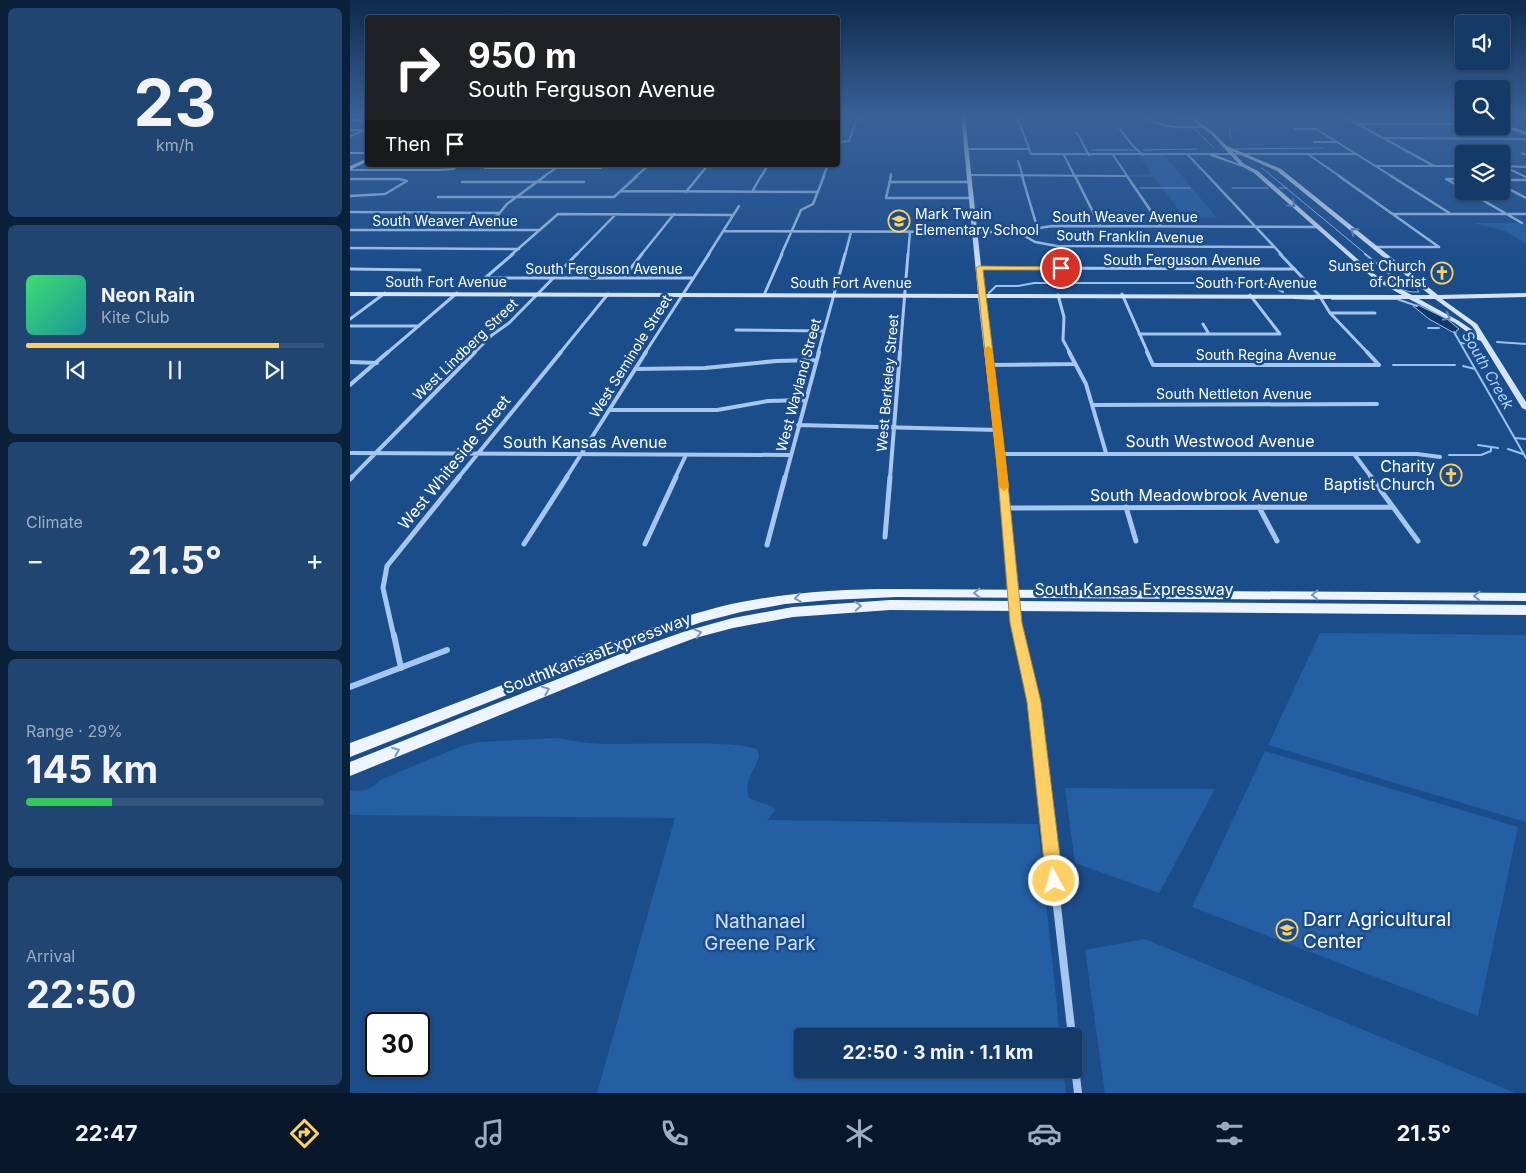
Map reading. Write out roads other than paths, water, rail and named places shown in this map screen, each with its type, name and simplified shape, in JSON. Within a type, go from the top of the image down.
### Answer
[{"type":"main road","name":"South Kansas Expressway","points":[[350,750],[420,725],[637,638],[720,612],[758,604],[828,595],[1526,610]]},
{"type":"main road","name":"South Kansas Expressway","points":[[350,768],[658,645],[733,623],[770,615],[829,608],[890,604],[1014,599],[1526,596]]},
{"type":"street","points":[[350,169],[441,170],[456,167]]},
{"type":"street","points":[[438,197],[614,197],[647,167]]},
{"type":"street","points":[[686,192],[706,167]]},
{"type":"street","points":[[752,192],[767,167]]},
{"type":"street","points":[[764,294],[801,209],[812,205],[827,167]]},
{"type":"street","points":[[968,167],[998,430],[1014,599],[1019,636],[1034,702],[1071,1028]]},
{"type":"street","points":[[1020,167],[1037,227]]},
{"type":"street","points":[[1070,167],[1100,226]]},
{"type":"street","points":[[1121,167],[1161,226]]},
{"type":"street","points":[[1199,167],[1319,295],[1330,312],[1375,313]]},
{"type":"street","points":[[1243,167],[1256,172]]},
{"type":"street","points":[[1248,167],[1256,172],[1377,279],[1386,290],[1386,293],[1382,294]]},
{"type":"street","points":[[1272,167],[1280,170],[1434,296],[1475,325],[1526,407]]},
{"type":"street","points":[[1326,167],[1439,247],[1373,247]]},
{"type":"street","points":[[1377,167],[1451,214]]},
{"type":"street","points":[[484,168],[602,168]]},
{"type":"street","points":[[478,230],[507,204],[556,168]]},
{"type":"street","points":[[1510,170],[1526,178]]},
{"type":"street","points":[[890,174],[886,198],[972,198]]},
{"type":"street","points":[[969,175],[1127,176]]},
{"type":"street","points":[[1510,179],[1526,178]]},
{"type":"street","points":[[350,179],[399,179],[406,182],[389,192],[372,196],[350,196]]},
{"type":"street","points":[[1455,179],[1446,179],[1455,184]]},
{"type":"street","points":[[462,182],[584,182]]},
{"type":"street","points":[[889,182],[970,182]]},
{"type":"street","points":[[1510,190],[1526,198]]},
{"type":"street","points":[[621,192],[818,192]]},
{"type":"street","points":[[1482,200],[1522,223]]},
{"type":"street","name":"West Seminole Street","points":[[524,544],[739,206]]},
{"type":"street","points":[[350,212],[499,213]]},
{"type":"street","points":[[350,248],[519,249],[558,214],[732,215]]},
{"type":"street","name":"West Lindberg Street","points":[[350,479],[492,335],[509,323],[616,214]]},
{"type":"street","points":[[623,278],[674,214]]},
{"type":"street","points":[[1393,214],[1526,214]]},
{"type":"street","name":"South Weaver Avenue","points":[[723,231],[1018,232],[1037,227],[1318,227]]},
{"type":"street","name":"South Weaver Avenue","points":[[350,230],[540,230]]},
{"type":"street","name":"West Wayland Street","points":[[767,545],[798,425],[852,232]]},
{"type":"street","name":"West Berkeley Street","points":[[885,537],[910,232]]},
{"type":"street","name":"South Franklin Avenue","points":[[1018,232],[1036,242],[1057,246],[1274,247]]},
{"type":"street","name":"South Ferguson Avenue","points":[[519,249],[486,278],[692,278]]},
{"type":"street","name":"South Ferguson Avenue","points":[[979,268],[1295,269]]},
{"type":"street","points":[[350,269],[420,270]]},
{"type":"street","points":[[1377,279],[1464,326],[1486,344]]},
{"type":"street","points":[[350,385],[456,293]]},
{"type":"street","name":"South Fort Avenue","points":[[350,294],[1406,295]]},
{"type":"street","points":[[350,319],[385,294]]},
{"type":"street","name":"West Whiteside Street","points":[[401,668],[383,588],[387,566],[608,294]]},
{"type":"street","points":[[1122,294],[1139,334],[1280,334],[1250,295]]},
{"type":"street","name":"South Fort Avenue","points":[[1352,295],[1526,294]]},
{"type":"street","points":[[1058,295],[1064,317],[1064,340],[1074,364],[1086,384],[1106,453]]},
{"type":"street","name":"South Regina Avenue","points":[[1139,334],[1153,365],[1379,365],[1330,312]]},
{"type":"street","points":[[1203,324],[1209,334]]},
{"type":"street","points":[[350,326],[419,326]]},
{"type":"street","points":[[736,330],[824,331]]},
{"type":"street","points":[[636,369],[704,368],[776,361],[816,360]]},
{"type":"street","points":[[350,362],[377,362]]},
{"type":"street","points":[[990,365],[1074,364]]},
{"type":"street","points":[[609,410],[717,410],[768,401],[805,400]]},
{"type":"street","name":"South Nettleton Avenue","points":[[1092,405],[1377,404]]},
{"type":"street","points":[[798,425],[998,430]]},
{"type":"street","name":"South Kansas Avenue","points":[[350,454],[790,455]]},
{"type":"street","points":[[645,544],[686,454]]},
{"type":"street","name":"South Westwood Avenue","points":[[1000,454],[1417,454],[1440,457]]},
{"type":"street","points":[[1354,454],[1418,541]]},
{"type":"street","points":[[1126,507],[1136,541]]},
{"type":"street","points":[[1259,507],[1277,541]]},
{"type":"street","name":"South Meadowbrook Avenue","points":[[1006,508],[1393,507]]},
{"type":"street","points":[[350,687],[447,650]]},
{"type":"street","points":[[1076,1078],[1078,1093]]},
{"type":"waterway","name":"South Creek","points":[[1262,168],[1286,188]]},
{"type":"waterway","points":[[1140,188],[1190,188]]},
{"type":"waterway","points":[[1232,188],[1268,188]]},
{"type":"waterway","name":"South Creek","points":[[1279,188],[1286,188]]},
{"type":"waterway","name":"South Creek","points":[[1286,188],[1367,255]]},
{"type":"waterway","name":"South Creek","points":[[1365,254],[1391,275]]},
{"type":"waterway","points":[[989,293],[996,286],[1018,286],[1034,283],[1259,283],[1267,284],[1283,292]]},
{"type":"waterway","points":[[1295,298],[1314,299]]},
{"type":"waterway","points":[[1332,299],[1397,299],[1417,306]]},
{"type":"waterway","points":[[1428,328],[1439,328]]},
{"type":"waterway","name":"South Creek","points":[[1454,332],[1526,458]]},
{"type":"waterway","points":[[1497,342],[1526,344]]},
{"type":"waterway","points":[[1461,343],[1476,344]]},
{"type":"waterway","points":[[1393,365],[1455,365]]},
{"type":"waterway","points":[[1463,366],[1475,369]]},
{"type":"waterway","points":[[1515,438],[1526,439]]},
{"type":"waterway","points":[[1478,445],[1498,448]]},
{"type":"waterway","points":[[1449,455],[1481,455],[1491,451],[1491,447]]},
{"type":"waterway","points":[[1508,449],[1523,454]]},
{"type":"place","name":"Mark Twain Elementary School","points":[[899,221]]},
{"type":"place","name":"Sunset Church of Christ","points":[[1442,273]]},
{"type":"place","name":"Charity Baptist Church","points":[[1451,475]]},
{"type":"place","name":"Darr Agricultural Center","points":[[1287,930]]},
{"type":"park label","name":"Nathanael Greene Park","points":[[760,932]]}]
